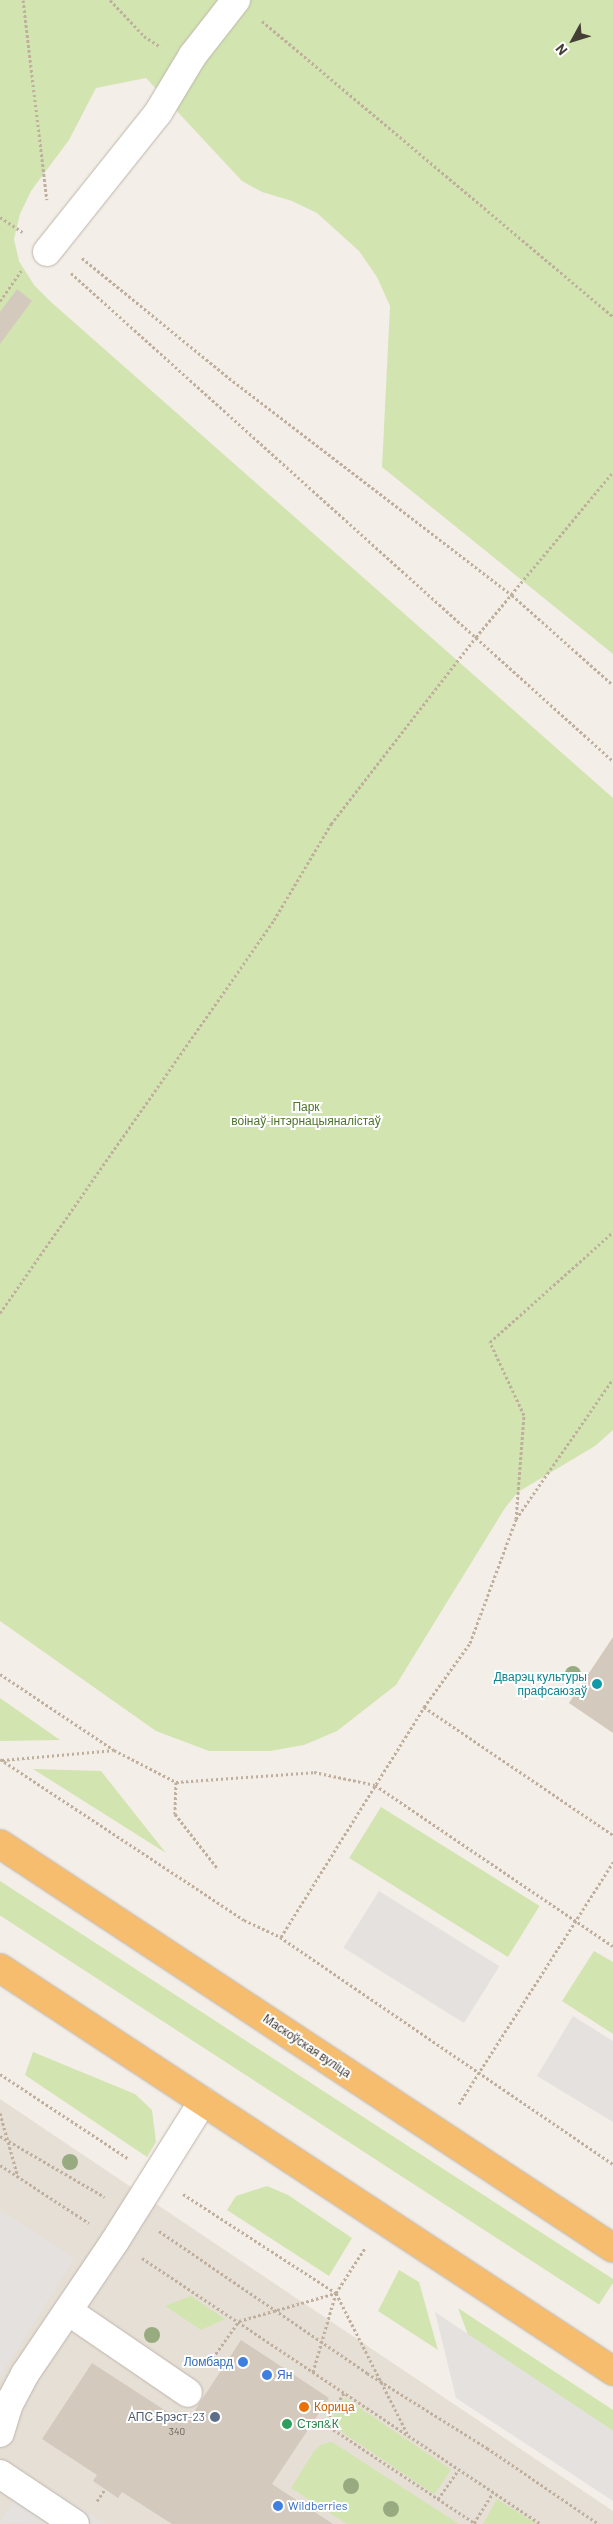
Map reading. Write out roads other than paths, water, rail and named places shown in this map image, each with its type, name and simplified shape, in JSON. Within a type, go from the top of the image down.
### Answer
[{"type":"highway","name":"Маскоўская вуліца","points":[[0,1844],[613,2248]]},
{"type":"highway","points":[[0,1968],[613,2371]]},
{"type":"lane","points":[[53,245],[158,113],[193,55],[236,0]]},
{"type":"lane","points":[[0,2433],[16,2389],[115,2241],[153,2175],[203,2101]]},
{"type":"lane","points":[[68,2312],[188,2393]]},
{"type":"lane","points":[[0,2474],[85,2515]]},
{"type":"place","name":"Дварэц культуры прафсаюзаў","points":[[597,1684]]},
{"type":"place","name":"Ломбард","points":[[243,2362]]},
{"type":"place","name":"Ян","points":[[267,2375]]},
{"type":"place","name":"Корица","points":[[304,2407]]},
{"type":"place","name":"АПС Брэст-23","points":[[215,2417]]},
{"type":"place","name":"Стэп&К","points":[[287,2424]]},
{"type":"place","name":"Wildberries","points":[[278,2506]]},
{"type":"park label","name":"Парк воінаў-інтэрнацыяналістаў","points":[[306,1114]]}]
